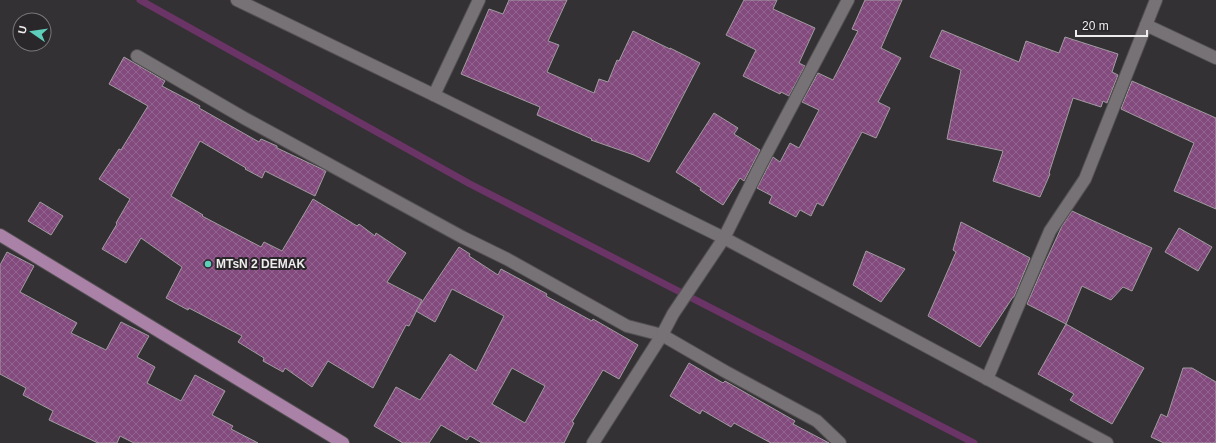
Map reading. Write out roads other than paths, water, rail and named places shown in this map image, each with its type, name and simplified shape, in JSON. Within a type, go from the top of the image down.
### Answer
[{"type":"main road","points":[[0,235],[343,443]]},
{"type":"street","points":[[237,0],[724,238],[1107,443]]},
{"type":"street","points":[[434,95],[479,0]]},
{"type":"street","points":[[593,443],[662,335],[673,314],[724,238],[760,166],[848,0]]},
{"type":"street","points":[[987,379],[1050,231],[1085,179],[1156,0]]},
{"type":"street","points":[[1146,25],[1216,58]]},
{"type":"street","points":[[138,56],[251,121],[462,237],[507,259],[627,326],[662,335],[726,372],[817,421],[840,443]]},
{"type":"waterway","points":[[140,0],[470,184],[974,443]]},
{"type":"place","name":"MTsN 2 DEMAK","points":[[208,264]]}]
